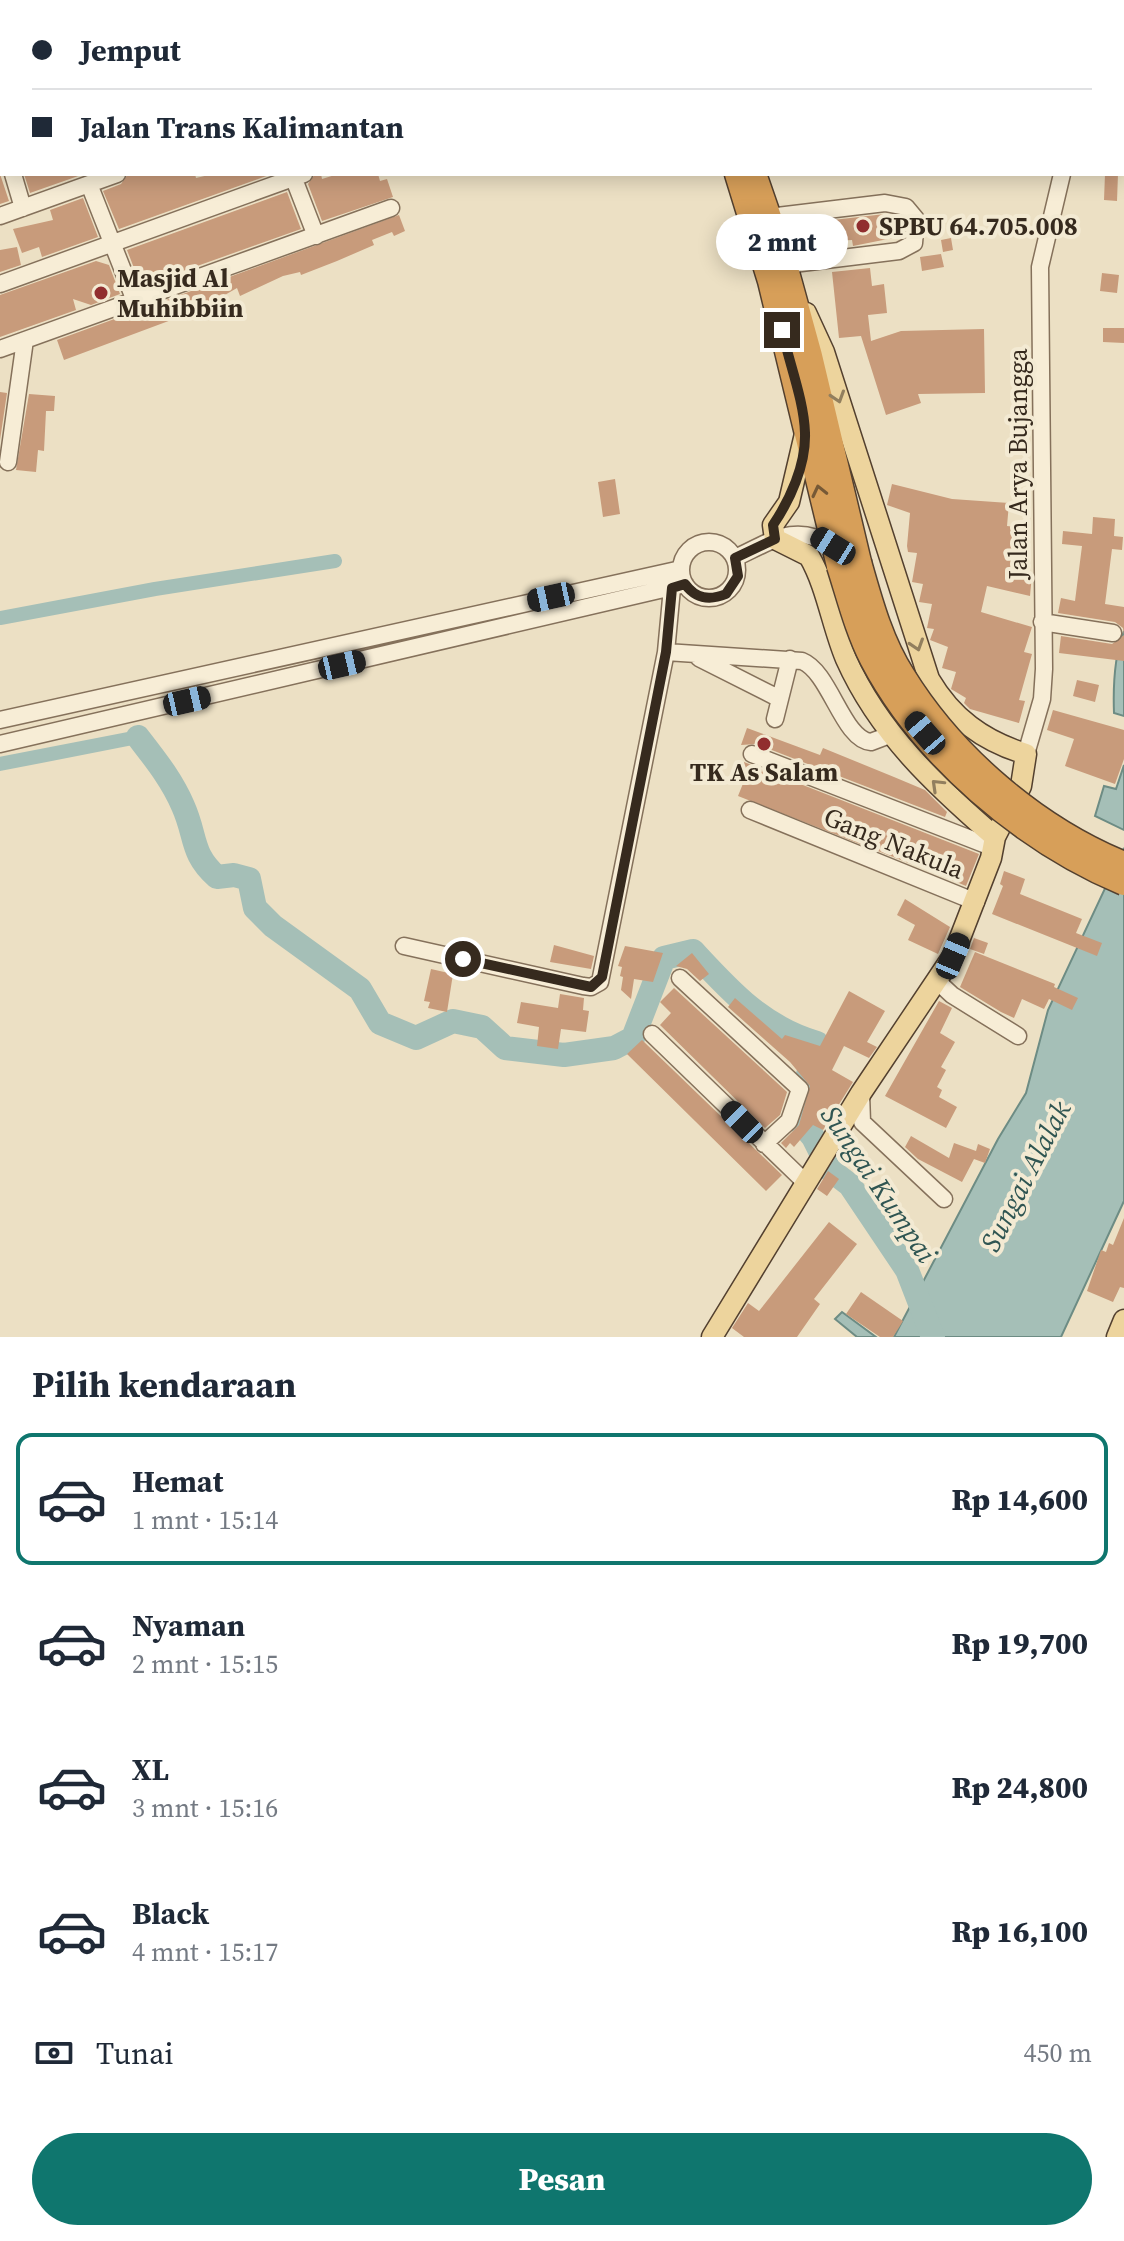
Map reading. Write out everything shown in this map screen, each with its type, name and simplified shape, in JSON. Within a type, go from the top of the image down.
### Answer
[{"type":"highway","points":[[738,176],[770,281],[805,434],[872,659],[900,702],[936,746],[1009,817],[1067,856],[1124,883]]},
{"type":"highway","points":[[755,176],[795,302],[844,558],[889,651],[903,677],[949,736],[994,782],[1047,823],[1124,864]]},
{"type":"main road","points":[[712,1337],[861,1093],[953,956],[976,902],[994,843],[1021,786],[1026,754],[967,726],[951,711],[929,679],[824,352],[806,312],[795,302]]},
{"type":"main road","points":[[805,434],[789,502],[773,525],[775,539],[809,556],[848,663],[892,734],[915,764],[994,843]]},
{"type":"main road","points":[[1117,1337],[1124,1320]]},
{"type":"street","points":[[14,176],[23,208]]},
{"type":"street","points":[[0,216],[111,176]]},
{"type":"street","points":[[0,284],[294,176]]},
{"type":"street","points":[[297,176],[316,236]]},
{"type":"street","name":"Jalan Arya Bujangga","points":[[1026,754],[1042,699],[1045,481],[1040,267],[1062,176]]},
{"type":"street","points":[[89,184],[135,301]]},
{"type":"street","points":[[769,217],[885,203],[906,207],[916,219],[914,243],[899,251],[785,265]]},
{"type":"street","points":[[0,349],[391,208]]},
{"type":"street","points":[[8,462],[25,340]]},
{"type":"street","points":[[735,558],[775,539],[806,533],[844,558]]},
{"type":"street","points":[[404,946],[583,986],[591,987],[600,982],[679,580],[686,554],[704,542],[725,546],[735,558],[738,576],[726,594],[704,598],[694,594],[679,580]]},
{"type":"street","points":[[0,720],[679,580]]},
{"type":"street","points":[[0,744],[679,580]]},
{"type":"street","points":[[1042,622],[1113,633]]},
{"type":"street","points":[[666,652],[694,656],[790,659],[814,668],[857,736],[871,742],[892,734]]},
{"type":"street","points":[[694,656],[780,699]]},
{"type":"street","points":[[775,719],[790,659]]},
{"type":"street","points":[[752,754],[994,843]]},
{"type":"street","name":"Gang Nakula","points":[[750,810],[976,902]]},
{"type":"street","points":[[680,978],[800,1089],[789,1121],[764,1144]]},
{"type":"street","points":[[937,981],[952,995],[1018,1036]]},
{"type":"street","points":[[652,1034],[806,1183]]},
{"type":"street","points":[[861,1093],[862,1122],[944,1199]]},
{"type":"water","points":[[1124,631],[1124,716],[1114,713],[1114,682]]},
{"type":"water","points":[[1124,765],[1124,830],[1095,816],[1104,786],[1116,789]]},
{"type":"water","name":"Sungai Alalak","points":[[1124,848],[1124,1201],[1061,1337],[894,1337],[998,1139],[1026,1093],[1048,1010]]},
{"type":"water","points":[[842,1312],[876,1337],[857,1337],[835,1319]]},
{"type":"building","points":[[0,176],[1,176],[9,201],[0,204]]},
{"type":"building","points":[[25,176],[78,176],[30,193]]},
{"type":"building","points":[[127,176],[266,176],[119,229],[103,191],[121,184]]},
{"type":"building","points":[[314,176],[321,176],[322,179],[332,176],[379,176],[380,181],[387,179],[393,197],[322,221],[308,184]]},
{"type":"building","points":[[1105,176],[1118,176],[1117,201],[1104,200]]},
{"type":"building","points":[[287,192],[301,229],[141,286],[127,250]]},
{"type":"building","points":[[83,198],[98,237],[42,257],[39,247],[22,253],[13,229],[53,220],[50,210]]},
{"type":"building","points":[[885,214],[900,217],[903,236],[853,246],[852,240],[835,241],[833,220]]},
{"type":"building","points":[[399,215],[405,231],[394,236],[392,232],[372,240],[374,245],[301,275],[300,272],[283,276],[240,296],[237,288],[183,319],[182,316],[64,360],[57,340]]},
{"type":"building","points":[[951,238],[953,250],[943,252],[941,240]]},
{"type":"building","points":[[17,247],[21,265],[0,272],[0,250]]},
{"type":"building","points":[[941,254],[944,267],[922,271],[920,257]]},
{"type":"building","points":[[96,261],[109,265],[120,294],[91,305],[73,299],[76,310],[0,337],[0,295]]},
{"type":"building","points":[[870,268],[872,286],[884,284],[887,313],[868,315],[871,341],[901,331],[984,329],[985,393],[918,394],[921,403],[886,415],[861,336],[839,338],[832,272]]},
{"type":"building","points":[[1102,273],[1119,275],[1117,293],[1100,291]]},
{"type":"building","points":[[1103,328],[1124,328],[1124,343],[1103,342]]},
{"type":"building","points":[[0,392],[7,393],[0,440]]},
{"type":"building","points":[[29,394],[55,396],[54,411],[46,411],[44,451],[38,450],[36,472],[16,470]]},
{"type":"building","points":[[615,479],[620,514],[603,517],[598,482]]},
{"type":"building","points":[[892,484],[952,499],[1009,503],[1007,526],[1025,528],[1023,545],[1016,544],[1012,569],[1032,574],[1030,596],[987,586],[981,612],[1032,627],[1024,652],[1032,654],[1019,700],[1025,701],[1019,723],[970,709],[964,703],[966,698],[951,689],[956,672],[942,668],[948,647],[930,640],[934,629],[927,628],[932,604],[919,602],[923,584],[912,582],[917,553],[908,552],[910,513],[887,505]]},
{"type":"building","points":[[1093,517],[1115,519],[1114,536],[1123,537],[1122,550],[1112,549],[1105,604],[1124,607],[1124,635],[1123,628],[1115,622],[1058,613],[1061,598],[1075,601],[1082,546],[1062,544],[1063,531],[1092,534]]},
{"type":"building","points":[[1124,635],[1124,661],[1059,653],[1061,636],[1112,644]]},
{"type":"building","points":[[1077,680],[1099,685],[1095,702],[1073,696]]},
{"type":"building","points":[[1053,710],[1124,730],[1124,759],[1115,784],[1065,766],[1074,739],[1047,730]]},
{"type":"building","points":[[747,728],[820,755],[823,748],[925,790],[947,812],[945,817],[756,744],[741,745]]},
{"type":"building","points":[[744,762],[979,854],[966,886],[947,878],[954,861],[933,853],[929,864],[913,857],[911,864],[738,796],[744,781]]},
{"type":"building","points":[[1004,871],[1025,879],[1020,894],[1082,919],[1076,933],[1102,943],[1097,956],[992,914],[1003,886],[1000,884]]},
{"type":"building","points":[[905,899],[950,927],[938,954],[908,940],[915,925],[897,915]]},
{"type":"building","points":[[974,938],[988,943],[984,954],[970,949]]},
{"type":"building","points":[[554,945],[594,956],[591,969],[550,962]]},
{"type":"building","points":[[625,946],[663,953],[653,982],[634,979],[631,999],[621,990],[622,967],[618,966]]},
{"type":"building","points":[[975,952],[1055,984],[1054,987],[1078,998],[1072,1010],[1049,999],[1044,1009],[1022,999],[1014,1018],[1001,1012],[960,987]]},
{"type":"building","points":[[692,953],[709,974],[700,981],[687,969],[676,966]]},
{"type":"building","points":[[431,969],[453,974],[447,1012],[428,1008],[430,1002],[424,1001]]},
{"type":"building","points":[[674,988],[787,1092],[780,1115],[765,1128],[660,1025],[671,1013],[660,1002]]},
{"type":"building","points":[[849,991],[885,1011],[867,1042],[877,1047],[869,1058],[844,1046],[832,1070],[853,1082],[823,1130],[813,1125],[794,1147],[790,1143],[786,1148],[781,1143],[799,1125],[810,1086],[790,1062],[728,1007],[735,998],[782,1039],[785,1035],[820,1046]]},
{"type":"building","points":[[560,994],[584,998],[583,1010],[589,1011],[586,1032],[561,1029],[558,1049],[537,1046],[539,1027],[517,1023],[521,1002],[558,1008]]},
{"type":"building","points":[[939,1001],[952,1008],[940,1033],[955,1042],[941,1067],[946,1070],[937,1087],[942,1090],[939,1097],[957,1107],[946,1128],[885,1096]]},
{"type":"building","points":[[642,1040],[782,1175],[766,1191],[627,1054]]},
{"type":"building","points":[[911,1136],[949,1158],[954,1143],[976,1151],[978,1144],[990,1149],[985,1163],[974,1159],[962,1182],[918,1159],[905,1147]]},
{"type":"building","points":[[828,1171],[839,1179],[827,1196],[817,1189]]},
{"type":"building","points":[[1124,1218],[1124,1288],[1120,1287],[1113,1302],[1087,1291],[1101,1250],[1106,1252],[1109,1243],[1113,1245]]},
{"type":"building","points":[[829,1222],[857,1244],[814,1299],[820,1304],[797,1337],[744,1337],[732,1328],[748,1303],[759,1311]]},
{"type":"building","points":[[861,1292],[903,1321],[893,1337],[880,1337],[846,1314]]},
{"type":"waterway","points":[[0,618],[155,589],[335,561]]},
{"type":"waterway","name":"Sungai Kumpai","points":[[0,764],[138,737]]},
{"type":"waterway","name":"Sungai Kumpai","points":[[138,737],[174,787],[198,852],[208,868],[217,877],[234,875],[249,879],[255,908],[273,926],[360,989],[380,1023],[416,1038],[453,1021],[482,1027],[505,1048],[564,1055],[614,1048],[633,1038],[664,958],[693,951],[748,1006],[780,1028],[817,1043],[796,1117],[813,1137],[829,1169],[850,1185],[907,1270],[933,1337]]},
{"type":"place","name":"SPBU 64.705.008","points":[[863,226]]},
{"type":"place","name":"Masjid Al Muhibbiin","points":[[101,293]]},
{"type":"place","name":"TK As Salam","points":[[764,744]]},
{"type":"route","points":[[463,959],[591,987],[600,982],[666,652],[672,618],[672,588],[685,584],[694,594],[704,598],[726,594],[738,576],[735,558],[775,539],[773,525],[789,502],[794,487],[805,434],[782,330]]}]
